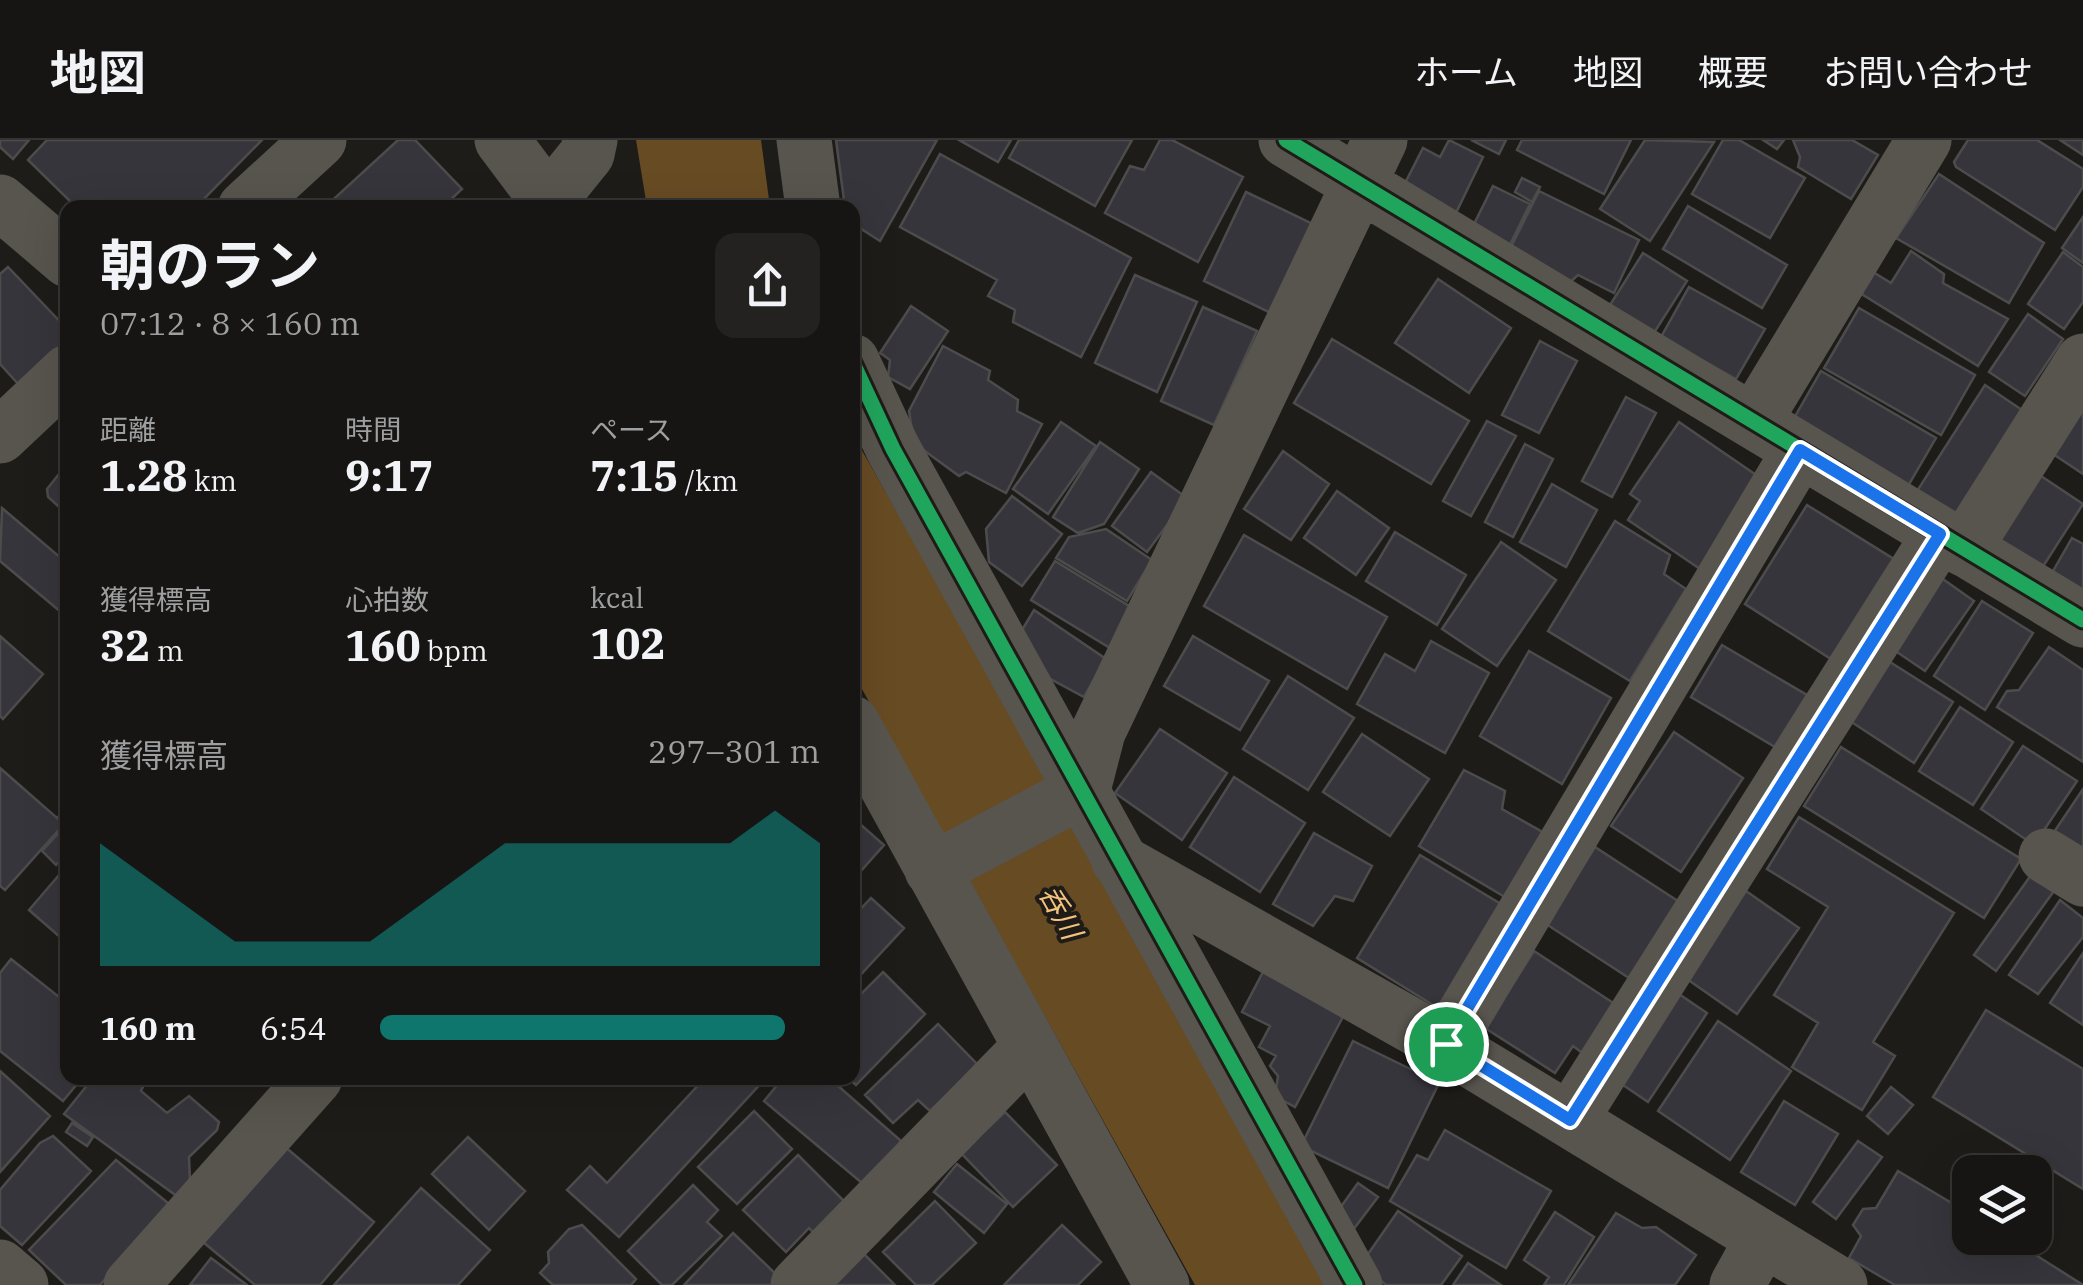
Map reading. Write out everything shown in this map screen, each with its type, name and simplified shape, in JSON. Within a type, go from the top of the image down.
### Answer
[{"type":"street","points":[[254,200],[319,140]]},
{"type":"street","points":[[502,140],[548,200]]},
{"type":"street","points":[[554,200],[587,154],[590,140]]},
{"type":"street","points":[[804,140],[812,200]]},
{"type":"street","points":[[1286,140],[1369,162],[1754,421],[2083,620]]},
{"type":"street","points":[[1754,421],[1924,140]]},
{"type":"street","points":[[941,865],[1077,793],[1098,732],[1369,162]]},
{"type":"street","points":[[0,202],[60,253]]},
{"type":"street","points":[[1570,1120],[1952,542],[2083,361]]},
{"type":"street","points":[[860,377],[893,449],[1077,793],[1119,861],[1355,1285]]},
{"type":"street","points":[[0,436],[60,380]]},
{"type":"street","points":[[1446,1044],[1800,450]]},
{"type":"street","points":[[860,736],[941,865],[1030,1047],[1162,1285]]},
{"type":"street","points":[[1119,861],[1446,1044],[1840,1285]]},
{"type":"street","points":[[798,1285],[1030,1047]]},
{"type":"street","points":[[131,1285],[308,1085]]},
{"type":"street","points":[[1736,1285],[1763,1238]]},
{"type":"water","points":[[636,140],[761,140],[769,200],[646,200]]},
{"type":"water","name":"呑川","points":[[860,447],[1337,1285],[1195,1285],[860,686]]},
{"type":"building","points":[[0,140],[29,140],[13,159],[0,147]]},
{"type":"building","points":[[47,140],[262,140],[203,200],[69,200],[28,160]]},
{"type":"building","points":[[398,140],[415,140],[462,189],[450,200],[333,200]]},
{"type":"building","points":[[836,140],[937,140],[880,241],[860,228],[860,200],[844,200]]},
{"type":"building","points":[[959,140],[1011,140],[998,162]]},
{"type":"building","points":[[1019,140],[1132,140],[1095,206],[1009,158]]},
{"type":"building","points":[[1160,140],[1172,140],[1243,177],[1198,262],[1105,213],[1130,166],[1144,170]]},
{"type":"building","points":[[1449,140],[1483,157],[1454,217],[1401,191],[1423,148],[1440,157]]},
{"type":"building","points":[[1471,140],[1506,140],[1499,154]]},
{"type":"building","points":[[1522,140],[1631,140],[1604,194],[1517,150]]},
{"type":"building","points":[[1645,140],[1714,142],[1650,241],[1600,209]]},
{"type":"building","points":[[1723,140],[1739,140],[1805,178],[1770,238],[1692,194]]},
{"type":"building","points":[[1763,140],[1784,140],[1777,149]]},
{"type":"building","points":[[1793,140],[1852,140],[1878,155],[1851,199],[1798,167],[1800,157]]},
{"type":"building","points":[[1968,140],[2037,140],[2083,169],[2083,187],[2055,230],[1956,167],[1954,162]]},
{"type":"building","points":[[2060,140],[2083,140],[2083,155]]},
{"type":"building","points":[[940,154],[1131,258],[1081,357],[1013,322],[1015,310],[988,296],[997,280],[900,227]]},
{"type":"building","points":[[1939,174],[2044,243],[2009,303],[1896,238]]},
{"type":"building","points":[[1522,178],[1540,187],[1532,202],[1515,192]]},
{"type":"building","points":[[1493,186],[1530,204],[1506,253],[1469,234]]},
{"type":"building","points":[[1539,191],[1639,240],[1614,293],[1578,275],[1568,284],[1507,255]]},
{"type":"building","points":[[1246,192],[1313,224],[1271,313],[1204,281]]},
{"type":"building","points":[[1688,206],[1787,265],[1762,308],[1663,249]]},
{"type":"building","points":[[2083,217],[2083,263],[2062,248]]},
{"type":"building","points":[[1911,251],[1944,274],[1943,283],[2008,319],[1978,366],[1860,293],[1873,272],[1891,283]]},
{"type":"building","points":[[2063,252],[2083,267],[2083,302],[2064,329],[2028,304]]},
{"type":"building","points":[[1643,253],[1687,281],[1652,336],[1608,308]]},
{"type":"building","points":[[8,267],[60,322],[60,348],[20,386],[0,364],[0,274]]},
{"type":"building","points":[[1135,275],[1197,302],[1157,392],[1095,363]]},
{"type":"building","points":[[1438,279],[1511,328],[1469,393],[1395,343]]},
{"type":"building","points":[[1689,287],[1765,329],[1736,379],[1661,337]]},
{"type":"building","points":[[911,306],[948,331],[910,389],[888,377],[890,360],[880,353]]},
{"type":"building","points":[[1203,307],[1257,331],[1214,425],[1161,401]]},
{"type":"building","points":[[1859,308],[1975,375],[1941,435],[1824,368]]},
{"type":"building","points":[[2028,314],[2063,339],[2025,396],[1989,372]]},
{"type":"building","points":[[1332,339],[1469,421],[1431,484],[1294,403]]},
{"type":"building","points":[[1540,341],[1577,361],[1539,433],[1502,415]]},
{"type":"building","points":[[943,346],[990,371],[988,380],[1018,400],[1017,411],[1042,424],[1006,493],[966,472],[959,476],[914,443],[909,411]]},
{"type":"building","points":[[1821,371],[1936,438],[1908,486],[1793,420]]},
{"type":"building","points":[[1985,385],[2028,414],[1961,518],[1917,491]]},
{"type":"building","points":[[1626,397],[1656,413],[1612,497],[1582,481]]},
{"type":"building","points":[[2083,397],[2083,474],[2047,450]]},
{"type":"building","points":[[1487,421],[1516,436],[1471,516],[1443,501]]},
{"type":"building","points":[[1061,422],[1096,446],[1048,514],[1013,489]]},
{"type":"building","points":[[1679,422],[1765,481],[1703,571],[1628,520],[1640,501],[1630,494]]},
{"type":"building","points":[[1100,442],[1139,469],[1104,524],[1078,533],[1053,517]]},
{"type":"building","points":[[1525,444],[1553,459],[1513,537],[1485,522]]},
{"type":"building","points":[[1283,451],[1329,484],[1291,540],[1244,509]]},
{"type":"building","points":[[1151,472],[1187,498],[1147,552],[1112,526]]},
{"type":"building","points":[[2035,472],[2083,504],[2035,579],[1985,544]]},
{"type":"building","points":[[60,473],[60,508],[48,497],[47,489]]},
{"type":"building","points":[[1552,484],[1597,510],[1566,567],[1520,542]]},
{"type":"building","points":[[1337,491],[1389,528],[1356,575],[1304,538]]},
{"type":"building","points":[[1012,496],[1062,534],[1022,586],[989,562],[986,529]]},
{"type":"building","points":[[1807,505],[1897,561],[1834,661],[1745,604]]},
{"type":"building","points":[[2,508],[60,557],[60,611],[0,561]]},
{"type":"building","points":[[1615,521],[1670,555],[1664,574],[1686,589],[1630,681],[1548,631]]},
{"type":"building","points":[[1106,529],[1152,560],[1127,601],[1056,558],[1069,537]]},
{"type":"building","points":[[1395,532],[1466,575],[1437,625],[1366,581]]},
{"type":"building","points":[[1244,535],[1387,617],[1347,689],[1204,606]]},
{"type":"building","points":[[2072,538],[2083,544],[2083,608],[2045,585]]},
{"type":"building","points":[[1501,542],[1556,580],[1497,666],[1442,629]]},
{"type":"building","points":[[1055,561],[1134,609],[1110,648],[1031,600]]},
{"type":"building","points":[[1940,577],[1974,601],[1925,671],[1891,648]]},
{"type":"building","points":[[1982,601],[2033,633],[1985,710],[1934,676]]},
{"type":"building","points":[[1034,610],[1106,659],[1084,697],[1047,677],[1022,630]]},
{"type":"building","points":[[0,636],[43,674],[3,719],[0,716]]},
{"type":"building","points":[[1193,636],[1269,681],[1240,730],[1164,686]]},
{"type":"building","points":[[1431,641],[1489,673],[1445,753],[1357,704],[1385,654],[1415,671]]},
{"type":"building","points":[[1722,645],[1807,695],[1775,747],[1691,697]]},
{"type":"building","points":[[2049,647],[2083,670],[2083,762],[1997,707],[2007,691],[2019,690]]},
{"type":"building","points":[[1529,651],[1611,698],[1562,784],[1480,736]]},
{"type":"building","points":[[1890,662],[1953,702],[1914,763],[1850,721]]},
{"type":"building","points":[[1288,676],[1354,718],[1308,790],[1243,749]]},
{"type":"building","points":[[1960,707],[2013,742],[1973,805],[1919,771]]},
{"type":"building","points":[[1160,729],[1227,773],[1182,840],[1115,793]]},
{"type":"building","points":[[1674,732],[1743,778],[1681,872],[1611,826]]},
{"type":"building","points":[[1362,734],[1429,779],[1390,836],[1323,792]]},
{"type":"building","points":[[2023,746],[2077,781],[2034,845],[1981,809]]},
{"type":"building","points":[[1841,747],[2021,859],[1984,918],[1804,806]]},
{"type":"building","points":[[0,768],[60,820],[60,828],[5,890],[0,886]]},
{"type":"building","points":[[1464,770],[1505,791],[1502,809],[1553,838],[1515,903],[1419,846]]},
{"type":"building","points":[[1234,777],[1305,823],[1260,892],[1190,847]]},
{"type":"building","points":[[2083,789],[2083,862],[2050,838]]},
{"type":"building","points":[[1799,817],[1954,913],[1873,1042],[1895,1056],[1862,1110],[1792,1067],[1818,1023],[1774,995],[1828,907],[1767,869]]},
{"type":"building","points":[[860,824],[884,845],[860,872]]},
{"type":"building","points":[[60,832],[60,861],[56,865],[42,851]]},
{"type":"building","points":[[1314,833],[1372,866],[1353,901],[1335,896],[1313,926],[1273,904]]},
{"type":"building","points":[[1595,847],[1678,901],[1629,978],[1546,924]]},
{"type":"building","points":[[1420,855],[1509,909],[1446,1013],[1357,958]]},
{"type":"building","points":[[2036,868],[2059,884],[1996,971],[1974,955]]},
{"type":"building","points":[[60,874],[60,937],[29,910]]},
{"type":"building","points":[[1746,891],[1799,928],[1737,1014],[1684,977]]},
{"type":"building","points":[[871,898],[904,928],[860,975],[860,910]]},
{"type":"building","points":[[2060,900],[2083,918],[2083,937],[2038,994],[2009,975]]},
{"type":"building","points":[[1534,951],[1618,1006],[1585,1055],[1573,1046],[1555,1073],[1485,1028]]},
{"type":"building","points":[[2083,953],[2083,1025],[2050,1003]]},
{"type":"building","points":[[11,959],[60,998],[60,1085],[76,1085],[63,1101],[0,1051],[0,973]]},
{"type":"building","points":[[1264,970],[1345,1013],[1295,1107],[1282,1100],[1276,1089],[1278,1076],[1270,1066],[1276,1056],[1259,1047],[1270,1026],[1242,1012]]},
{"type":"building","points":[[883,972],[925,1014],[860,1081],[860,995]]},
{"type":"building","points":[[1679,994],[1707,1013],[1648,1102],[1620,1083]]},
{"type":"building","points":[[1986,1010],[2083,1069],[2083,1189],[2052,1170],[2052,1155],[2028,1155],[1933,1097]]},
{"type":"building","points":[[1718,1021],[1791,1071],[1730,1160],[1658,1111]]},
{"type":"building","points":[[938,1024],[978,1065],[930,1111],[918,1100],[893,1123],[865,1095]]},
{"type":"building","points":[[1353,1041],[1439,1083],[1388,1188],[1301,1146]]},
{"type":"building","points":[[0,1071],[50,1116],[0,1172]]},
{"type":"building","points":[[87,1085],[144,1085],[141,1091],[167,1113],[189,1096],[219,1122],[217,1130],[189,1157],[190,1181],[178,1197],[64,1114]]},
{"type":"building","points":[[698,1085],[760,1085],[619,1237],[567,1190],[590,1166],[607,1183]]},
{"type":"building","points":[[777,1085],[837,1085],[900,1140],[900,1150],[868,1188],[764,1101]]},
{"type":"building","points":[[1891,1087],[1913,1105],[1888,1134],[1867,1116]]},
{"type":"building","points":[[1784,1101],[1838,1134],[1795,1205],[1741,1172]]},
{"type":"building","points":[[754,1111],[792,1149],[737,1204],[698,1167]]},
{"type":"building","points":[[1005,1112],[1057,1165],[1013,1207],[961,1153]]},
{"type":"building","points":[[72,1123],[93,1137],[87,1146],[66,1132]]},
{"type":"building","points":[[1445,1130],[1551,1191],[1506,1268],[1390,1201],[1417,1155],[1428,1160]]},
{"type":"building","points":[[53,1136],[91,1171],[22,1245],[0,1226],[0,1190],[40,1143]]},
{"type":"building","points":[[468,1137],[525,1191],[489,1230],[432,1174]]},
{"type":"building","points":[[1858,1141],[1882,1157],[1836,1219],[1813,1202]]},
{"type":"building","points":[[284,1146],[374,1222],[320,1285],[255,1285],[203,1242]]},
{"type":"building","points":[[798,1155],[851,1208],[820,1240],[809,1228],[786,1252],[743,1210]]},
{"type":"building","points":[[116,1160],[169,1204],[100,1285],[66,1285],[29,1250]]},
{"type":"building","points":[[957,1164],[1007,1204],[984,1233],[934,1192]]},
{"type":"building","points":[[1898,1171],[1952,1203],[1952,1255],[2036,1255],[2083,1285],[1895,1285],[1849,1258],[1861,1236],[1853,1225],[1863,1209],[1876,1208]]},
{"type":"building","points":[[1358,1183],[1378,1197],[1353,1230],[1335,1215]]},
{"type":"building","points":[[693,1185],[718,1210],[707,1222],[722,1236],[672,1285],[662,1285],[628,1251]]},
{"type":"building","points":[[421,1188],[490,1250],[458,1285],[334,1285]]},
{"type":"building","points":[[935,1201],[976,1243],[932,1285],[916,1285],[883,1252]]},
{"type":"building","points":[[1398,1211],[1462,1256],[1441,1285],[1386,1285],[1361,1264]]},
{"type":"building","points":[[1555,1212],[1594,1237],[1564,1285],[1544,1285],[1549,1277],[1524,1260]]},
{"type":"building","points":[[1616,1213],[1642,1228],[1656,1227],[1696,1255],[1675,1285],[1568,1285]]},
{"type":"building","points":[[582,1225],[636,1279],[631,1285],[553,1285],[540,1273],[549,1263],[548,1252],[569,1229]]},
{"type":"building","points":[[1062,1225],[1101,1262],[1078,1285],[1004,1285]]},
{"type":"building","points":[[733,1233],[783,1281],[779,1285],[684,1285]]},
{"type":"building","points":[[859,1249],[895,1285],[824,1285]]},
{"type":"building","points":[[211,1258],[247,1285],[190,1285]]},
{"type":"building","points":[[1468,1263],[1501,1285],[1453,1285]]},
{"type":"cycle path","points":[[1286,140],[2083,620]]},
{"type":"cycle path","points":[[860,378],[893,449],[1355,1285]]},
{"type":"route","points":[[1800,450],[1940,534],[1570,1120],[1446,1044],[1800,450]]}]
